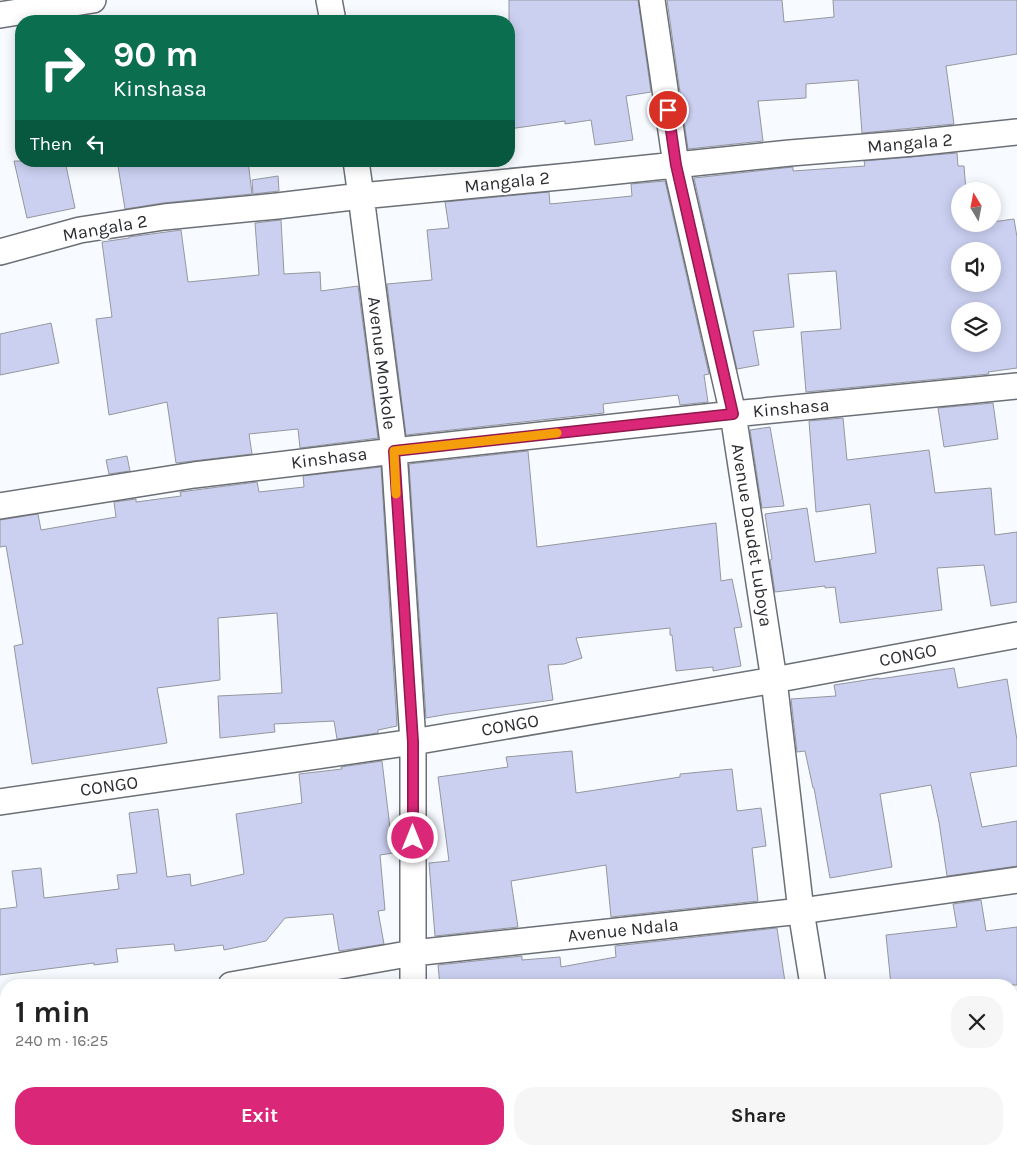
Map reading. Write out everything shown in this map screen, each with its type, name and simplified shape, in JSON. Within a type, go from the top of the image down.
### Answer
[{"type":"street","points":[[0,15],[93,0]]},
{"type":"street","points":[[330,0],[332,15]]},
{"type":"street","name":"Avenue Daudet Luboya","points":[[652,0],[676,165],[733,414],[774,680],[801,911],[813,979]]},
{"type":"street","name":"Mangala 2","points":[[0,252],[80,230],[164,217],[790,153],[1017,132]]},
{"type":"street","name":"Avenue Monkole","points":[[357,167],[394,451],[413,742],[414,979]]},
{"type":"street","name":"Kinshasa","points":[[0,506],[194,475],[394,451],[733,414],[1017,386]]},
{"type":"street","name":"CONGO","points":[[0,802],[413,742],[774,680],[1017,634]]},
{"type":"street","name":"Avenue Ndala","points":[[265,979],[413,953],[801,911],[1017,880]]},
{"type":"building","points":[[509,0],[638,0],[651,92],[626,96],[633,140],[595,145],[591,120],[565,124],[565,121],[515,128],[515,15],[509,15]]},
{"type":"building","points":[[667,0],[782,0],[784,22],[834,17],[833,0],[1017,0],[1017,54],[946,66],[954,124],[862,133],[858,80],[806,84],[806,98],[758,101],[763,141],[688,149]]},
{"type":"building","points":[[957,153],[958,166],[964,166],[965,182],[951,182],[951,232],[1001,232],[1001,221],[1014,219],[1017,237],[1017,368],[988,372],[989,374],[806,392],[801,332],[841,329],[836,271],[788,274],[794,327],[753,331],[759,365],[737,369],[694,178],[793,167],[793,171],[865,166],[864,161]]},
{"type":"building","points":[[15,167],[66,167],[75,208],[27,218]]},
{"type":"building","points":[[118,167],[249,167],[252,194],[163,203],[125,209]]},
{"type":"building","points":[[278,176],[279,191],[253,194],[252,180]]},
{"type":"building","points":[[665,181],[709,374],[704,375],[708,402],[680,405],[678,395],[603,404],[604,413],[406,435],[387,284],[432,280],[427,230],[449,228],[445,202],[549,192],[550,204],[632,196],[631,184]]},
{"type":"building","points":[[281,220],[284,274],[320,272],[321,291],[358,286],[378,438],[300,448],[298,429],[249,434],[252,454],[176,463],[167,402],[109,415],[96,319],[112,317],[102,242],[181,230],[188,282],[259,275],[255,223]]},
{"type":"building","points":[[51,323],[59,363],[0,375],[0,334]]},
{"type":"building","points":[[993,403],[998,439],[944,447],[938,408]]},
{"type":"building","points":[[843,418],[847,460],[929,450],[935,493],[991,488],[995,535],[1017,532],[1017,602],[991,606],[984,565],[937,568],[942,610],[840,623],[835,587],[825,588],[825,586],[775,592],[765,514],[807,508],[815,562],[876,553],[870,504],[816,512],[809,421]]},
{"type":"building","points":[[770,427],[784,506],[762,508],[750,430]]},
{"type":"building","points":[[528,451],[537,547],[716,523],[721,581],[732,579],[742,627],[734,628],[741,666],[713,671],[713,667],[676,671],[670,628],[576,638],[582,658],[564,664],[548,665],[553,700],[426,718],[409,464]]},
{"type":"building","points":[[127,456],[130,471],[109,474],[106,460]]},
{"type":"building","points":[[381,467],[397,726],[378,730],[378,733],[337,739],[334,721],[274,724],[275,732],[220,738],[218,696],[282,693],[277,613],[218,618],[220,680],[157,688],[167,743],[32,764],[14,646],[23,644],[6,546],[0,547],[0,520],[38,514],[41,530],[116,517],[114,502],[136,499],[136,502],[181,496],[180,492],[257,482],[259,492],[304,487],[303,476]]},
{"type":"building","points":[[954,668],[958,688],[1007,679],[1017,740],[1017,766],[970,773],[982,827],[1017,821],[1017,866],[947,876],[931,785],[880,794],[892,867],[830,878],[814,788],[805,751],[797,752],[791,699],[836,696],[834,685]]},
{"type":"building","points":[[572,751],[576,793],[680,777],[680,774],[732,769],[737,811],[761,808],[766,846],[752,848],[758,901],[611,917],[606,865],[511,881],[518,927],[435,936],[429,863],[449,861],[438,777],[508,767],[506,757]]},
{"type":"building","points":[[382,761],[393,853],[380,855],[385,910],[378,911],[384,944],[339,951],[333,914],[285,918],[266,941],[224,950],[223,945],[175,951],[174,944],[116,949],[118,962],[94,965],[94,963],[0,975],[0,909],[17,907],[12,871],[41,868],[44,898],[119,889],[117,875],[137,873],[129,813],[158,809],[167,877],[190,874],[191,886],[244,874],[236,814],[302,803],[299,774],[342,769],[341,767]]},
{"type":"building","points":[[981,900],[986,931],[1017,927],[1017,979],[890,979],[886,935],[957,927],[953,904]]},
{"type":"building","points":[[777,928],[785,979],[439,979],[438,965],[522,956],[522,960],[560,957],[561,967],[616,957],[615,946]]},
{"type":"slow traffic","points":[[396,494],[394,451],[557,433]]},
{"type":"route","points":[[413,838],[413,742],[394,451],[733,414],[676,165],[668,110]]}]
